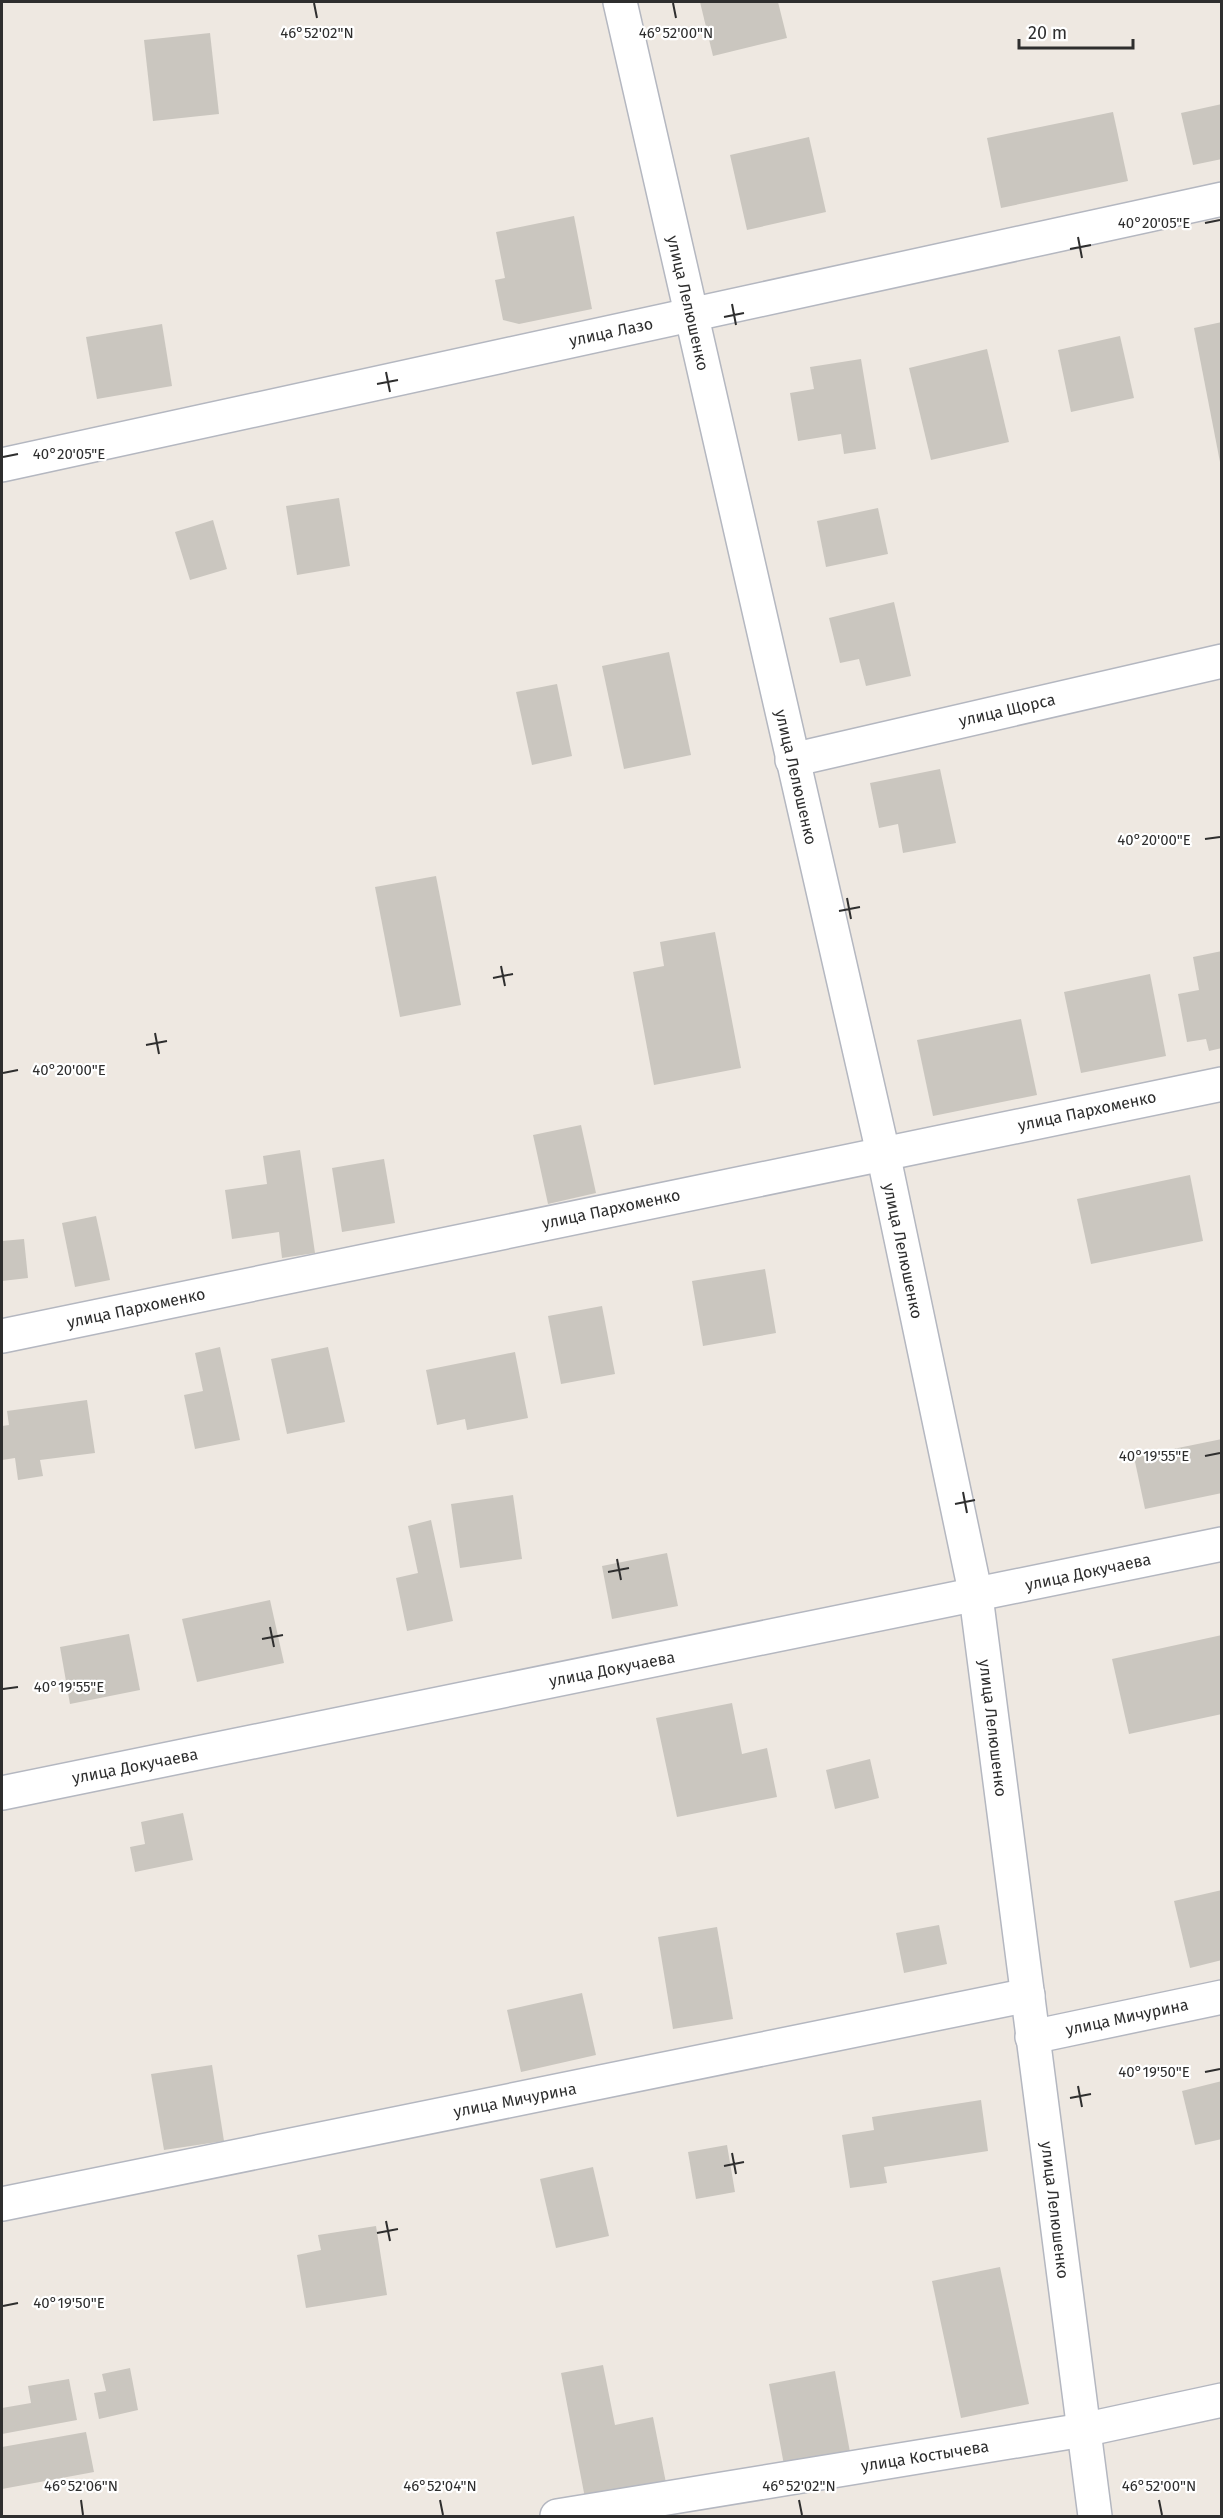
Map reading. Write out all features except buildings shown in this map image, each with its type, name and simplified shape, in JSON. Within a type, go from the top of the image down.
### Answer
[{"type":"street","name":"улица Лелюшенко","points":[[620,2],[883,1153],[976,1596],[1095,2517]]},
{"type":"street","name":"улица Лазо","points":[[2,465],[1221,199]]},
{"type":"street","name":"улица Щорса","points":[[792,760],[1221,661]]},
{"type":"street","name":"улица Пархоменко","points":[[2,1336],[1221,1084]]},
{"type":"street","name":"улица Докучаева","points":[[2,1792],[976,1596],[1221,1544]]},
{"type":"street","name":"улица Мичурина","points":[[2,2204],[1028,1995]]},
{"type":"street","name":"улица Мичурина","points":[[1032,2037],[1221,1997]]},
{"type":"street","name":"улица Костычева","points":[[557,2517],[1083,2430],[1221,2400]]}]
